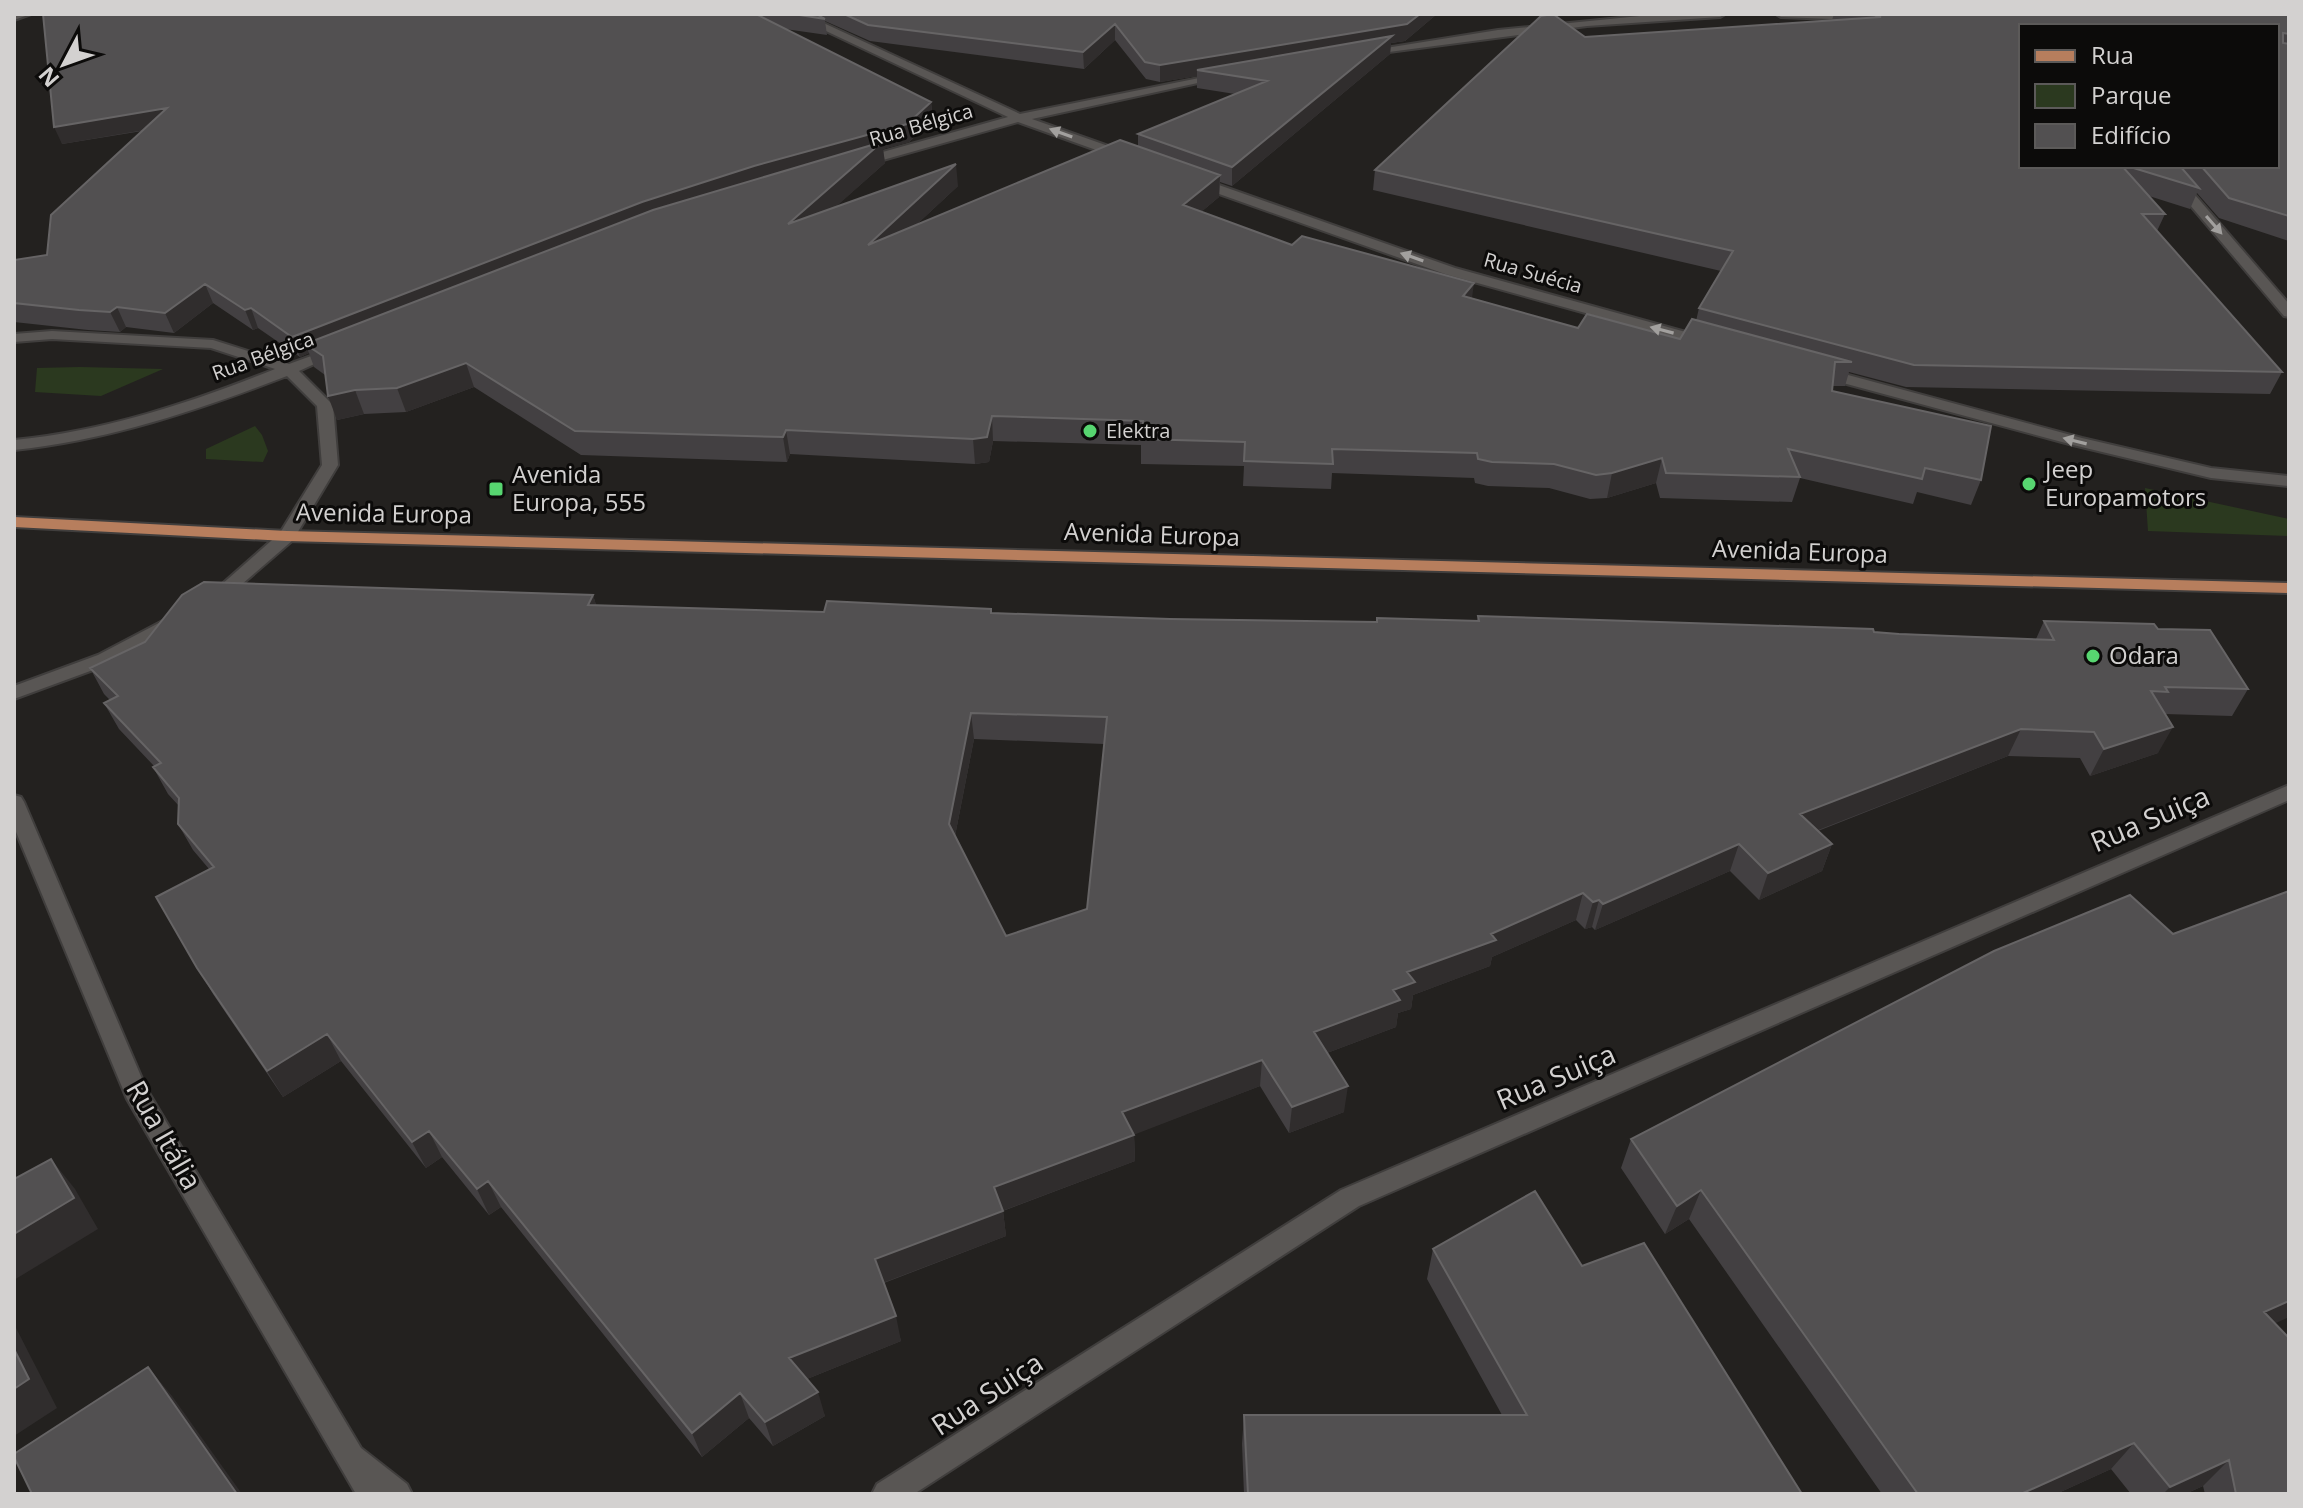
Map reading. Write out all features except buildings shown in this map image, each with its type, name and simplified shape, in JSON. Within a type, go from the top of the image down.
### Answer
[{"type":"main road","name":"Avenida Europa","points":[[14,522],[287,536],[2289,588]]},
{"type":"street","points":[[14,17],[26,14]]},
{"type":"street","points":[[795,14],[1019,118],[1136,160]]},
{"type":"street","points":[[1357,53],[1491,33],[1666,16],[1720,14]]},
{"type":"street","points":[[1781,14],[1873,18]]},
{"type":"street","name":"Rua Bélgica","points":[[839,168],[1019,118],[1238,73]]},
{"type":"street","points":[[2165,168],[2289,313]]},
{"type":"street","name":"Rua Suécia","points":[[1181,176],[1450,271],[1726,347]]},
{"type":"street","points":[[14,338],[80,336],[213,344],[289,369],[325,405],[330,465],[287,536],[213,600],[105,659],[14,693]]},
{"type":"street","name":"Rua Bélgica","points":[[21,445],[84,435],[165,414],[347,347]]},
{"type":"street","points":[[1803,368],[2079,442],[2211,473],[2289,481]]},
{"type":"street","name":"Rua Suiça","points":[[887,1494],[1350,1198],[2289,792]]},
{"type":"street","name":"Rua Itália","points":[[14,802],[136,1092],[372,1494]]},
{"type":"street","name":"Rua Itália","points":[[346,1451],[397,1494]]},
{"type":"green space","points":[[37,368],[163,369],[101,396],[35,392]]},
{"type":"green space","points":[[255,426],[268,451],[263,462],[206,459],[206,449]]},
{"type":"green space","points":[[2145,488],[2289,519],[2289,536],[2148,531]]},
{"type":"place","name":"Elektra","points":[[1090,431]]},
{"type":"place","name":"Jeep Europamotors","points":[[2029,484]]},
{"type":"place","name":"Avenida Europa, 555","points":[[496,489]]},
{"type":"place","name":"Odara","points":[[2093,656]]}]
